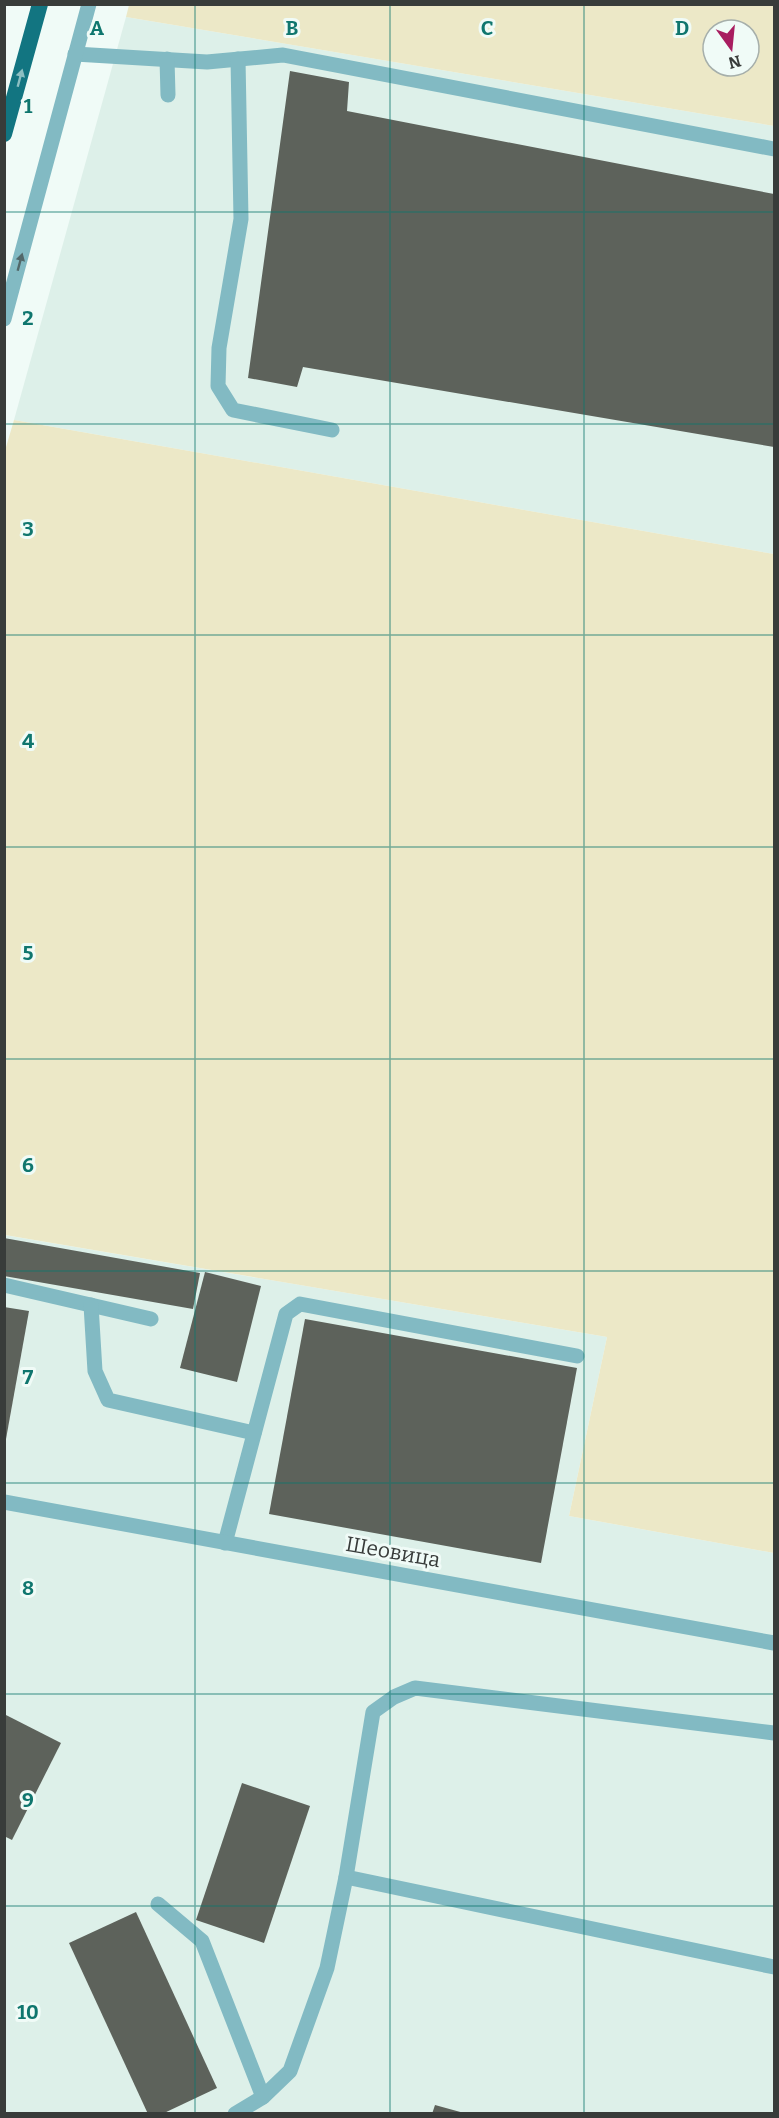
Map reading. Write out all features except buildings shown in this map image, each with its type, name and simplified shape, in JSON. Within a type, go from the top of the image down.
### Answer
[{"type":"highway","points":[[4,134],[40,4]]},
{"type":"street","points":[[4,319],[89,4]]},
{"type":"street","points":[[75,54],[207,62],[283,55],[774,148]]},
{"type":"street","points":[[167,59],[168,95]]},
{"type":"street","points":[[238,59],[241,219],[219,348],[218,386],[233,410],[332,430]]},
{"type":"street","points":[[4,1285],[151,1319]]},
{"type":"street","points":[[225,1543],[286,1314],[300,1304],[578,1356]]},
{"type":"street","points":[[91,1305],[94,1371],[108,1400],[254,1433]]},
{"type":"street","name":"Шеовица","points":[[4,1502],[774,1643]]},
{"type":"street","points":[[235,2114],[262,2097],[290,2071],[327,1968],[346,1876],[373,1712],[394,1697],[415,1688],[774,1733]]},
{"type":"street","points":[[346,1876],[774,1967]]},
{"type":"street","points":[[158,1904],[202,1941],[262,2097]]},
{"type":"shaded area","points":[[129,5],[774,5],[774,126],[126,17]]},
{"type":"shaded area","points":[[126,17],[774,126],[774,554],[14,420]]},
{"type":"shaded area","points":[[14,420],[774,554],[774,1553],[569,1516],[607,1337],[5,1235],[4,454]]},
{"type":"shaded area","points":[[4,1235],[607,1337],[569,1516],[774,1553],[774,2113],[5,2113]]}]
